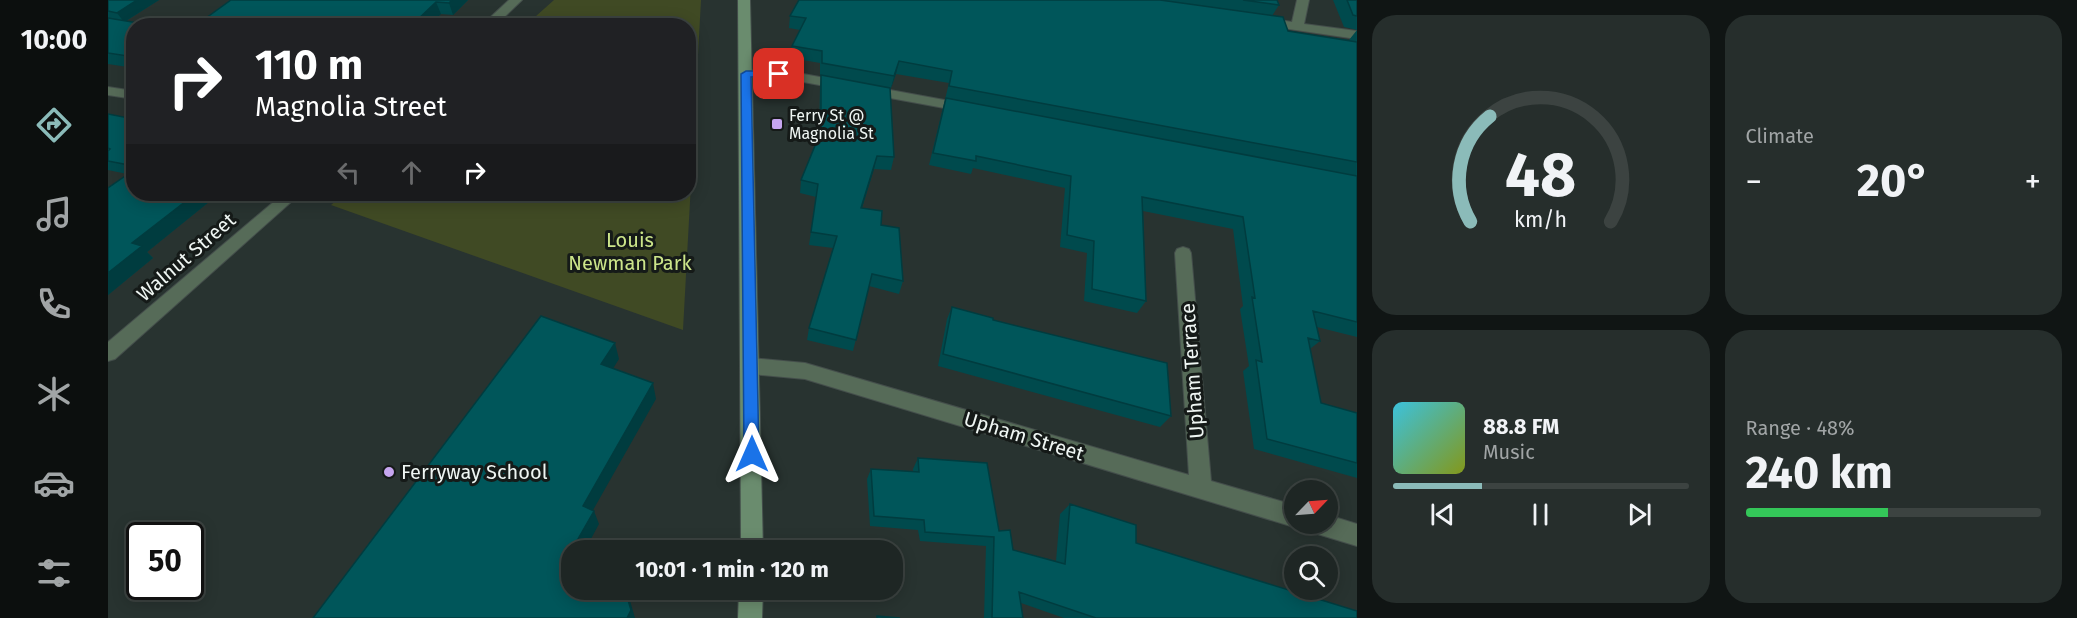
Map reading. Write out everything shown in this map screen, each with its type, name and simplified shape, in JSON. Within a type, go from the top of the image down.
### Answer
[{"type":"main road","points":[[744,0],[752,540]]},
{"type":"main road","points":[[750,618],[751,600]]},
{"type":"street","points":[[496,18],[516,0]]},
{"type":"street","points":[[1297,26],[1303,0]]},
{"type":"street","points":[[1252,20],[1357,35]]},
{"type":"street","points":[[746,74],[787,75],[985,112]]},
{"type":"street","points":[[108,91],[126,94]]},
{"type":"street","name":"Walnut Street","points":[[108,352],[284,201]]},
{"type":"street","name":"Upham Terrace","points":[[1183,253],[1201,489]]},
{"type":"street","name":"Upham Street","points":[[751,366],[805,371],[1284,513]]},
{"type":"street","points":[[1338,530],[1357,535]]},
{"type":"green space","name":"Louis Newman Park","points":[[554,0],[701,0],[696,92],[696,18],[534,18]]},
{"type":"green space","name":"Louis Newman Park","points":[[336,201],[690,201],[683,330],[331,205]]},
{"type":"building","points":[[108,0],[137,0],[117,13],[108,11]]},
{"type":"building","points":[[231,0],[452,0],[449,3],[436,2],[419,18],[206,18]]},
{"type":"building","points":[[799,0],[1160,0],[1283,17],[1288,31],[1357,42],[1357,162],[949,86],[952,71],[899,61],[894,76],[822,63],[822,51],[792,46],[806,18],[790,16]]},
{"type":"building","points":[[1243,0],[1277,0],[1279,5]]},
{"type":"building","points":[[1347,0],[1357,0],[1357,16],[1353,15]]},
{"type":"building","points":[[108,18],[126,21],[126,56],[108,53]]},
{"type":"building","points":[[821,75],[890,88],[894,157],[877,156],[861,208],[882,211],[881,225],[899,228],[903,281],[872,274],[856,340],[809,328],[837,236],[811,232],[818,184],[801,180],[821,131]]},
{"type":"building","points":[[946,98],[1357,176],[1357,322],[1313,311],[1320,341],[1308,338],[1321,403],[1357,413],[1357,463],[1267,439],[1256,360],[1262,362],[1243,217],[1142,197],[1146,301],[1092,289],[1094,241],[1067,235],[1071,176],[976,156],[976,161],[933,153]]},
{"type":"building","points":[[108,114],[126,117],[126,164],[108,161],[110,149],[108,148]]},
{"type":"building","points":[[126,176],[126,201],[186,201],[132,243],[142,246],[108,273],[108,188]]},
{"type":"building","points":[[952,307],[993,318],[993,320],[1167,363],[1171,416],[943,354]]},
{"type":"building","points":[[541,316],[615,343],[601,364],[653,383],[583,506],[594,511],[577,540],[561,540],[561,600],[628,600],[631,610],[627,618],[313,618]]},
{"type":"building","points":[[918,458],[987,463],[999,531],[1010,530],[1013,550],[1065,564],[1070,504],[1136,525],[1136,543],[1284,589],[1284,600],[1321,600],[1357,611],[1357,618],[1096,618],[1019,592],[1023,618],[992,618],[994,537],[925,532],[924,520],[874,516],[871,469],[919,472]]},
{"type":"building","points":[[877,616],[900,618],[877,618]]},
{"type":"place","name":"Ferry St @ Magnolia St","points":[[777,124]]},
{"type":"place","name":"Ferryway School","points":[[389,472]]},
{"type":"route","points":[[752,454],[746,74],[779,74]]}]
